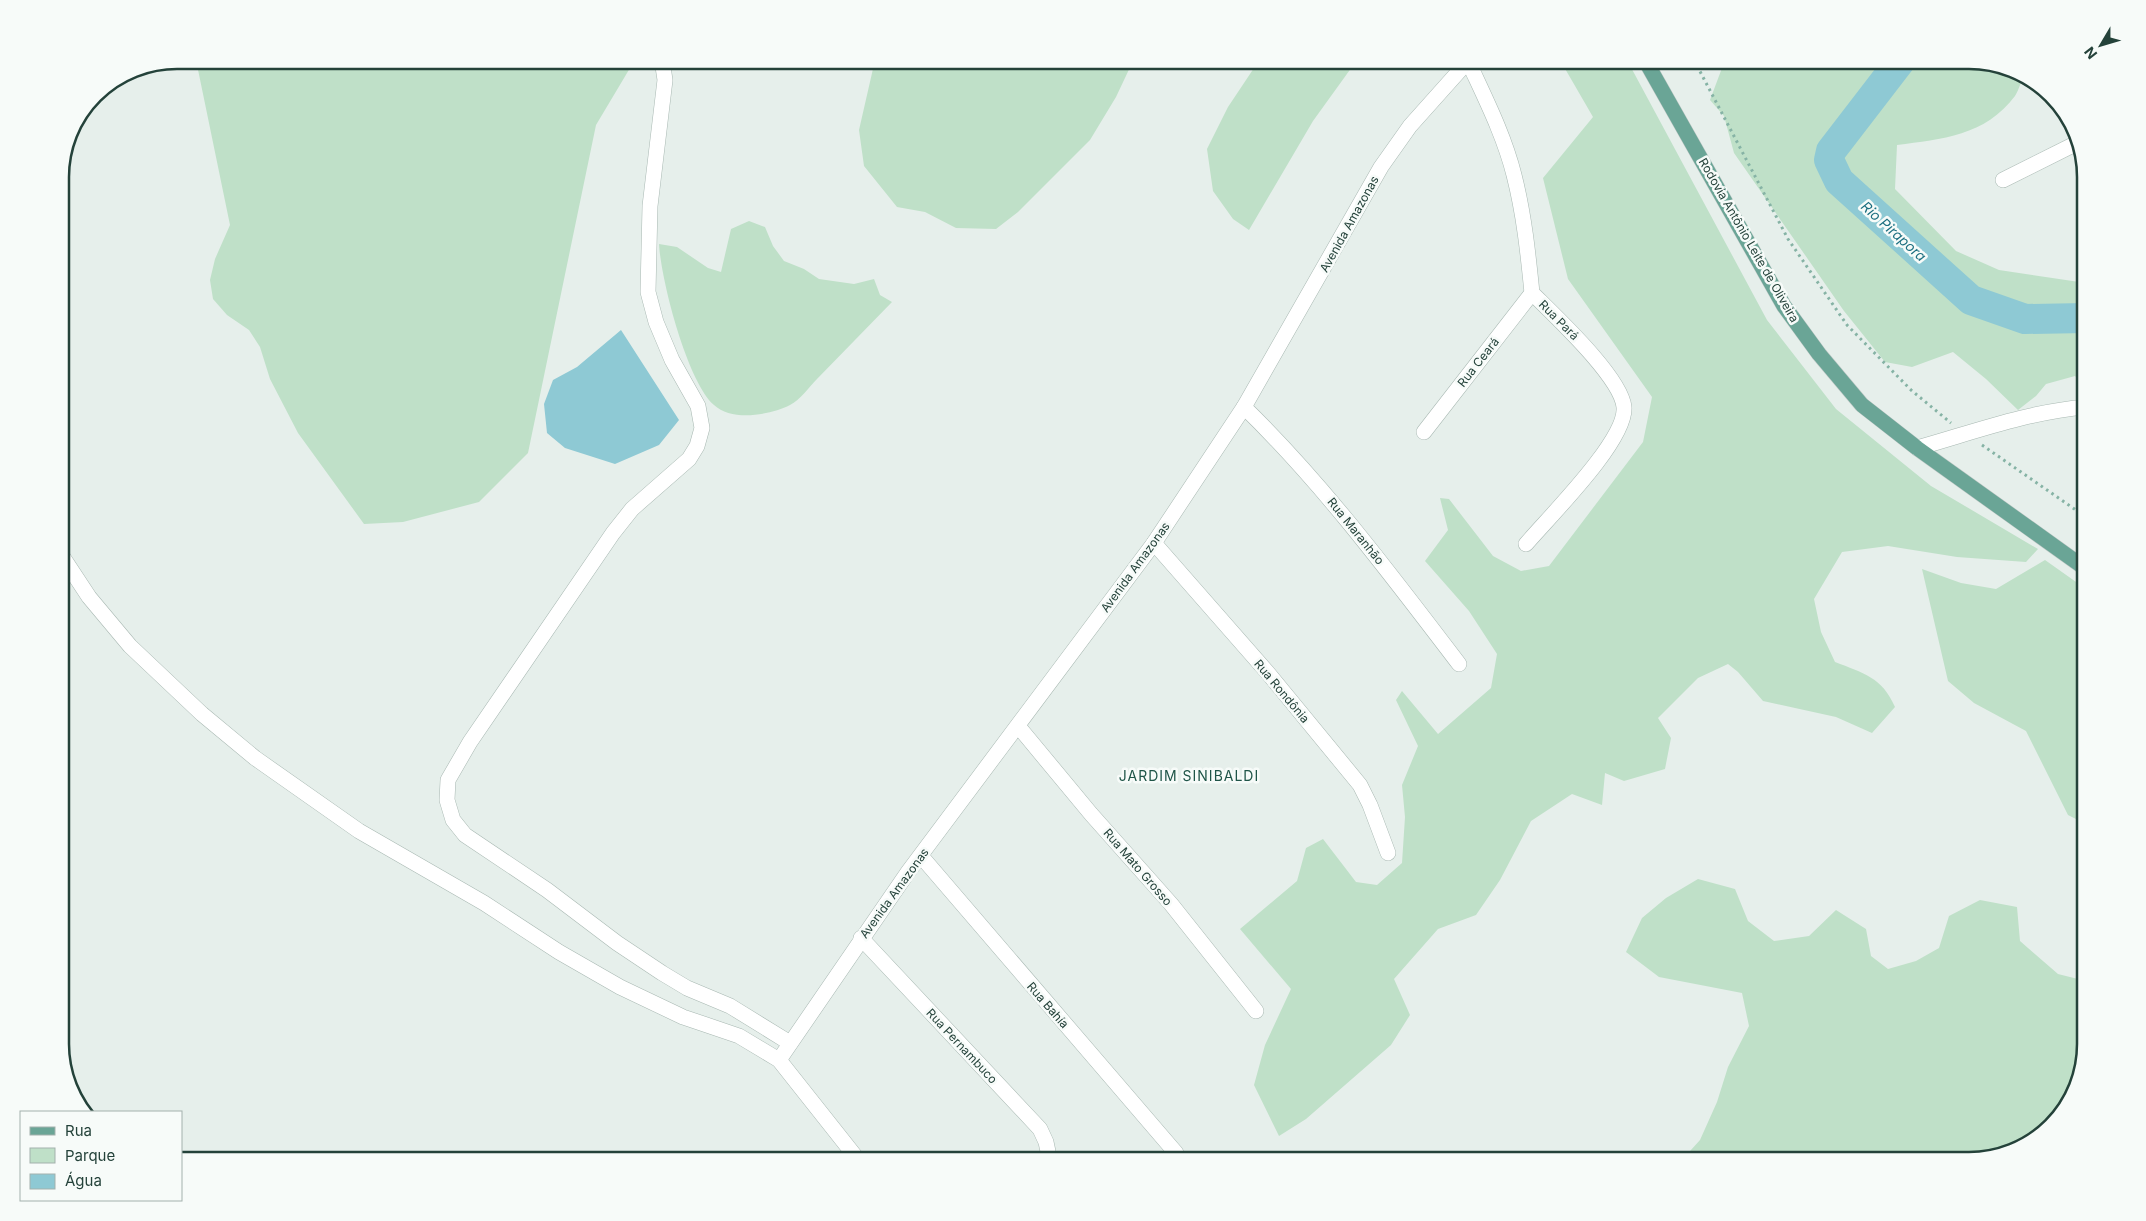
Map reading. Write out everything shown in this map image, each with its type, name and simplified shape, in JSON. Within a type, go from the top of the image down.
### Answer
[{"type":"main road","name":"Rodovia Antônio Leite de Oliveira","points":[[1650,69],[1784,306],[1862,405],[1917,448],[2077,563]]},
{"type":"street","points":[[663,69],[665,89],[650,206],[648,292],[656,322],[672,360],[698,406],[702,428],[697,446],[689,459],[632,508],[613,533],[470,742],[448,780],[447,800],[453,820],[465,835],[547,890],[617,942],[687,988],[730,1006],[790,1044]]},
{"type":"street","name":"Avenida Amazonas","points":[[779,1060],[861,938],[1154,543],[1244,407],[1381,168],[1410,126],[1460,69]]},
{"type":"street","name":"Rua Pará","points":[[1472,69],[1498,129],[1514,174],[1527,241],[1532,293],[1584,346],[1614,383],[1624,406],[1622,425],[1608,448],[1526,544]]},
{"type":"street","points":[[2003,180],[2072,146]]},
{"type":"street","name":"Rua Ceará","points":[[1424,432],[1532,293]]},
{"type":"street","name":"Rua Maranhão","points":[[1244,407],[1282,444],[1347,520],[1459,664]]},
{"type":"street","points":[[1917,448],[2008,420],[2056,410],[2077,408]]},
{"type":"street","name":"Rua Rondônia","points":[[1154,543],[1268,673],[1360,785],[1370,805],[1388,853]]},
{"type":"street","points":[[69,567],[89,597],[130,646],[202,714],[256,758],[378,843],[484,903],[544,943],[620,987],[683,1017],[739,1036],[779,1060],[852,1152]]},
{"type":"street","name":"Rua Mato Grosso","points":[[1018,726],[1091,814],[1171,904],[1256,1011]]},
{"type":"street","name":"Rua Bahía","points":[[921,856],[1175,1152]]},
{"type":"street","name":"Rua Pernambuco","points":[[861,938],[1040,1129],[1048,1152]]},
{"type":"path","points":[[1699,69],[1788,239],[1848,325],[1911,390],[1967,434],[2077,511]]},
{"type":"green space","points":[[198,69],[629,69],[596,125],[528,453],[479,502],[403,522],[364,524],[298,433],[270,379],[260,347],[249,330],[227,315],[213,299],[210,280],[215,259],[230,225]]},
{"type":"green space","points":[[873,69],[1129,69],[1116,97],[1090,140],[1018,212],[996,229],[956,228],[925,212],[897,207],[864,166],[859,130]]},
{"type":"green space","points":[[1253,69],[1351,69],[1313,121],[1249,230],[1233,219],[1213,191],[1207,149],[1228,107]]},
{"type":"green space","points":[[1565,69],[1632,69],[1767,320],[1836,409],[1931,486],[2038,549],[2026,562],[1957,557],[1888,546],[1842,552],[1814,599],[1821,632],[1835,662],[1863,673],[1878,682],[1895,707],[1872,733],[1836,717],[1763,701],[1738,672],[1728,664],[1698,678],[1658,718],[1671,738],[1665,769],[1624,781],[1605,773],[1602,805],[1572,794],[1531,821],[1500,880],[1476,915],[1438,929],[1394,979],[1410,1015],[1391,1045],[1306,1119],[1279,1136],[1254,1085],[1265,1045],[1291,989],[1240,929],[1297,881],[1306,848],[1323,839],[1356,882],[1377,885],[1402,863],[1405,817],[1402,785],[1418,746],[1396,700],[1402,691],[1438,734],[1491,688],[1497,654],[1469,611],[1425,561],[1448,530],[1440,498],[1449,499],[1493,556],[1521,571],[1549,566],[1643,442],[1652,397],[1568,279],[1543,178],[1593,117]]},
{"type":"green space","points":[[1722,69],[1969,69],[1997,72],[2021,82],[2015,96],[2003,109],[1990,120],[1976,128],[1946,137],[1897,145],[1895,189],[1956,251],[1999,270],[2077,282],[2077,378],[2075,376],[2046,384],[2036,396],[2018,410],[1986,379],[1953,352],[1912,367],[1885,362],[1844,311],[1734,153],[1724,116],[1710,100]]},
{"type":"green space","points":[[749,221],[765,227],[773,246],[784,261],[804,269],[819,279],[854,284],[874,279],[880,295],[892,302],[794,403],[772,412],[741,415],[731,414],[714,405],[704,393],[694,375],[670,304],[659,244],[677,247],[708,268],[721,272],[731,229]]},
{"type":"green space","points":[[2045,560],[2077,583],[2077,820],[2068,815],[2026,731],[1974,703],[1948,681],[1922,569],[1961,583],[1996,589]]},
{"type":"green space","points":[[1698,879],[1735,889],[1748,921],[1774,941],[1809,936],[1836,910],[1866,929],[1871,956],[1888,969],[1916,961],[1939,948],[1949,916],[1980,900],[2017,907],[2020,941],[2058,974],[2077,979],[2076,1058],[2074,1072],[2063,1098],[2046,1121],[2035,1130],[2023,1138],[1997,1149],[1969,1152],[1689,1152],[1700,1140],[1717,1102],[1728,1067],[1749,1026],[1742,993],[1659,977],[1626,952],[1642,918],[1666,898]]},
{"type":"water","points":[[621,330],[679,420],[659,445],[615,464],[565,448],[547,433],[544,404],[553,380],[577,367]]},
{"type":"waterway","name":"Rio Pirapora","points":[[1894,69],[1831,151],[1829,160],[1839,181],[1971,300],[2025,319],[2077,318]]},
{"type":"district","name":"JARDIM SINIBALDI","points":[[1189,775]]}]
